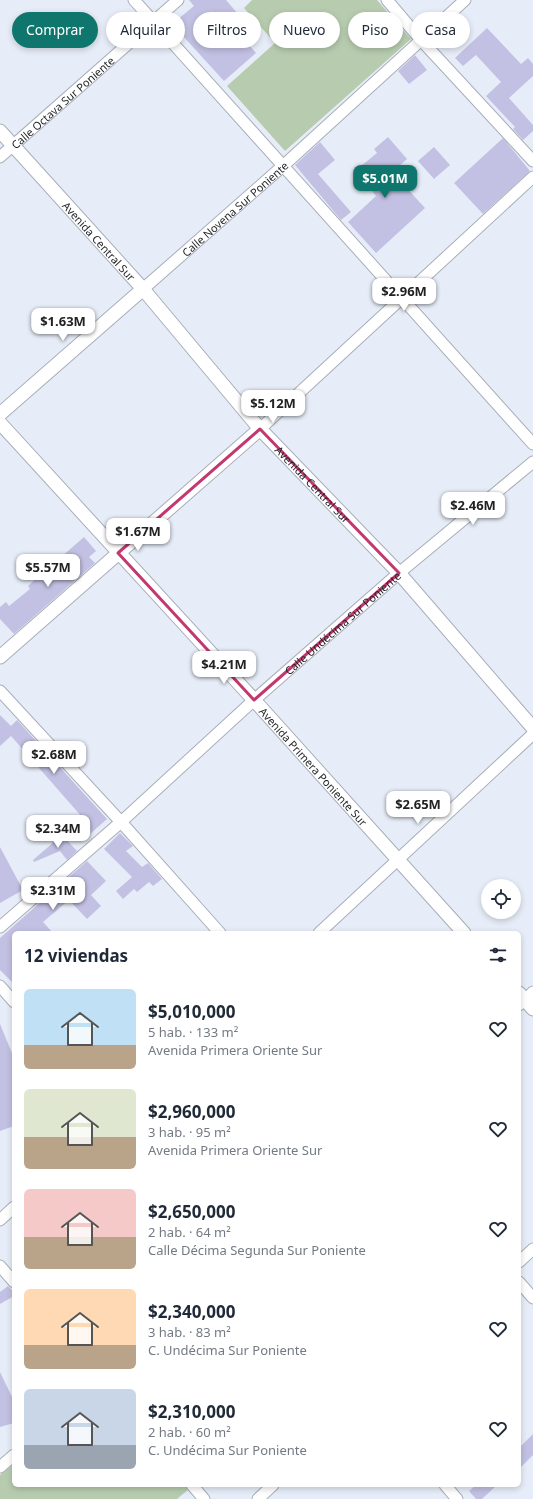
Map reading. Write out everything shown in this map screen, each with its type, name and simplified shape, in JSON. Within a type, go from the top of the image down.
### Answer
[{"type":"street","points":[[134,0],[145,12]]},
{"type":"street","name":"Calle Octava Sur Poniente","points":[[165,12],[178,0]]},
{"type":"street","points":[[387,0],[411,27]]},
{"type":"street","name":"Calle Novena Sur Poniente","points":[[452,12],[465,0]]},
{"type":"street","name":"Calle Octava Sur Poniente","points":[[0,157],[124,48]]},
{"type":"street","points":[[178,48],[533,444]]},
{"type":"street","name":"Calle Novena Sur Poniente","points":[[0,414],[284,165],[413,48]]},
{"type":"street","points":[[429,48],[533,161]]},
{"type":"street","name":"Avenida Central Sur","points":[[0,131],[143,289],[260,429],[399,573],[533,728]]},
{"type":"street","points":[[0,657],[260,429],[533,177]]},
{"type":"street","name":"Avenida Primera Poniente Sur","points":[[0,423],[254,700],[397,861],[462,931]]},
{"type":"street","name":"Calle Undécima Sur Poniente","points":[[0,927],[121,822],[254,700],[399,573],[533,462]]},
{"type":"street","points":[[0,691],[121,822],[218,931]]},
{"type":"street","points":[[321,931],[533,734]]},
{"type":"street","points":[[0,986],[12,1000]]},
{"type":"street","points":[[0,1220],[12,1209]]},
{"type":"street","points":[[521,1260],[533,1249]]},
{"type":"street","points":[[0,1266],[12,1280]]},
{"type":"street","points":[[521,1284],[533,1298]]},
{"type":"street","points":[[0,1467],[12,1458]]},
{"type":"street","points":[[194,1487],[204,1499]]},
{"type":"street","points":[[258,1499],[271,1487]]},
{"type":"street","points":[[447,1487],[457,1499]]},
{"type":"highlighted area","points":[[260,429],[399,573],[254,700],[118,553]]},
{"type":"green space","points":[[252,0],[377,0],[387,12],[348,12],[348,48],[401,48],[285,151],[227,86],[269,48],[340,48],[340,12],[269,12],[269,36],[261,27],[261,12],[248,12],[244,8]]},
{"type":"green space","points":[[403,30],[411,39],[403,46]]},
{"type":"green space","points":[[12,1466],[12,1487],[188,1487],[189,1489],[177,1499],[0,1499],[0,1475]]},
{"type":"building","points":[[189,0],[226,0],[236,12],[193,12],[193,47],[185,38],[185,13],[194,6]]},
{"type":"building","points":[[487,28],[521,64],[528,58],[533,64],[533,76],[509,98],[533,125],[533,131],[523,140],[513,129],[515,127],[486,96],[501,82],[476,55],[463,66],[455,58],[466,48],[470,48],[470,44]]},
{"type":"building","points":[[194,48],[252,48],[256,53],[224,81]]},
{"type":"building","points":[[415,55],[427,70],[409,84],[398,71]]},
{"type":"building","points":[[388,137],[407,159],[392,172],[425,208],[376,253],[348,222],[376,196],[356,170],[377,153],[374,149]]},
{"type":"building","points":[[503,138],[530,171],[483,214],[454,183]]},
{"type":"building","points":[[320,142],[335,160],[318,174],[351,212],[341,220],[295,165]]},
{"type":"building","points":[[434,147],[450,165],[434,179],[418,161]]},
{"type":"building","points":[[84,537],[96,551],[89,557],[95,563],[14,634],[0,619],[0,607],[6,602],[9,606],[30,589],[28,586],[42,573],[50,583],[68,567],[60,558]]},
{"type":"building","points":[[0,715],[11,726],[17,720],[107,819],[90,834],[77,822],[82,817],[11,736],[0,746]]},
{"type":"building","points":[[120,833],[133,846],[126,851],[142,867],[148,863],[162,879],[153,886],[149,882],[137,892],[134,889],[123,899],[116,891],[132,877],[104,849]]},
{"type":"building","points":[[62,835],[77,851],[67,860],[60,851],[34,862],[33,860]]},
{"type":"building","points":[[0,847],[23,890],[0,903]]},
{"type":"building","points":[[87,861],[106,881],[91,895],[101,906],[87,919],[69,900],[43,922],[51,931],[12,931],[12,982],[0,970],[0,938]]},
{"type":"building","points":[[0,1024],[12,1053],[12,1127],[0,1131]]},
{"type":"building","points":[[8,1286],[12,1290],[12,1297],[0,1304],[0,1292]]},
{"type":"building","points":[[0,1372],[12,1397],[12,1424],[0,1427]]},
{"type":"building","points":[[533,1434],[533,1455],[521,1467],[521,1446]]},
{"type":"building","points":[[474,1487],[495,1487],[482,1499],[476,1499],[469,1491]]}]
